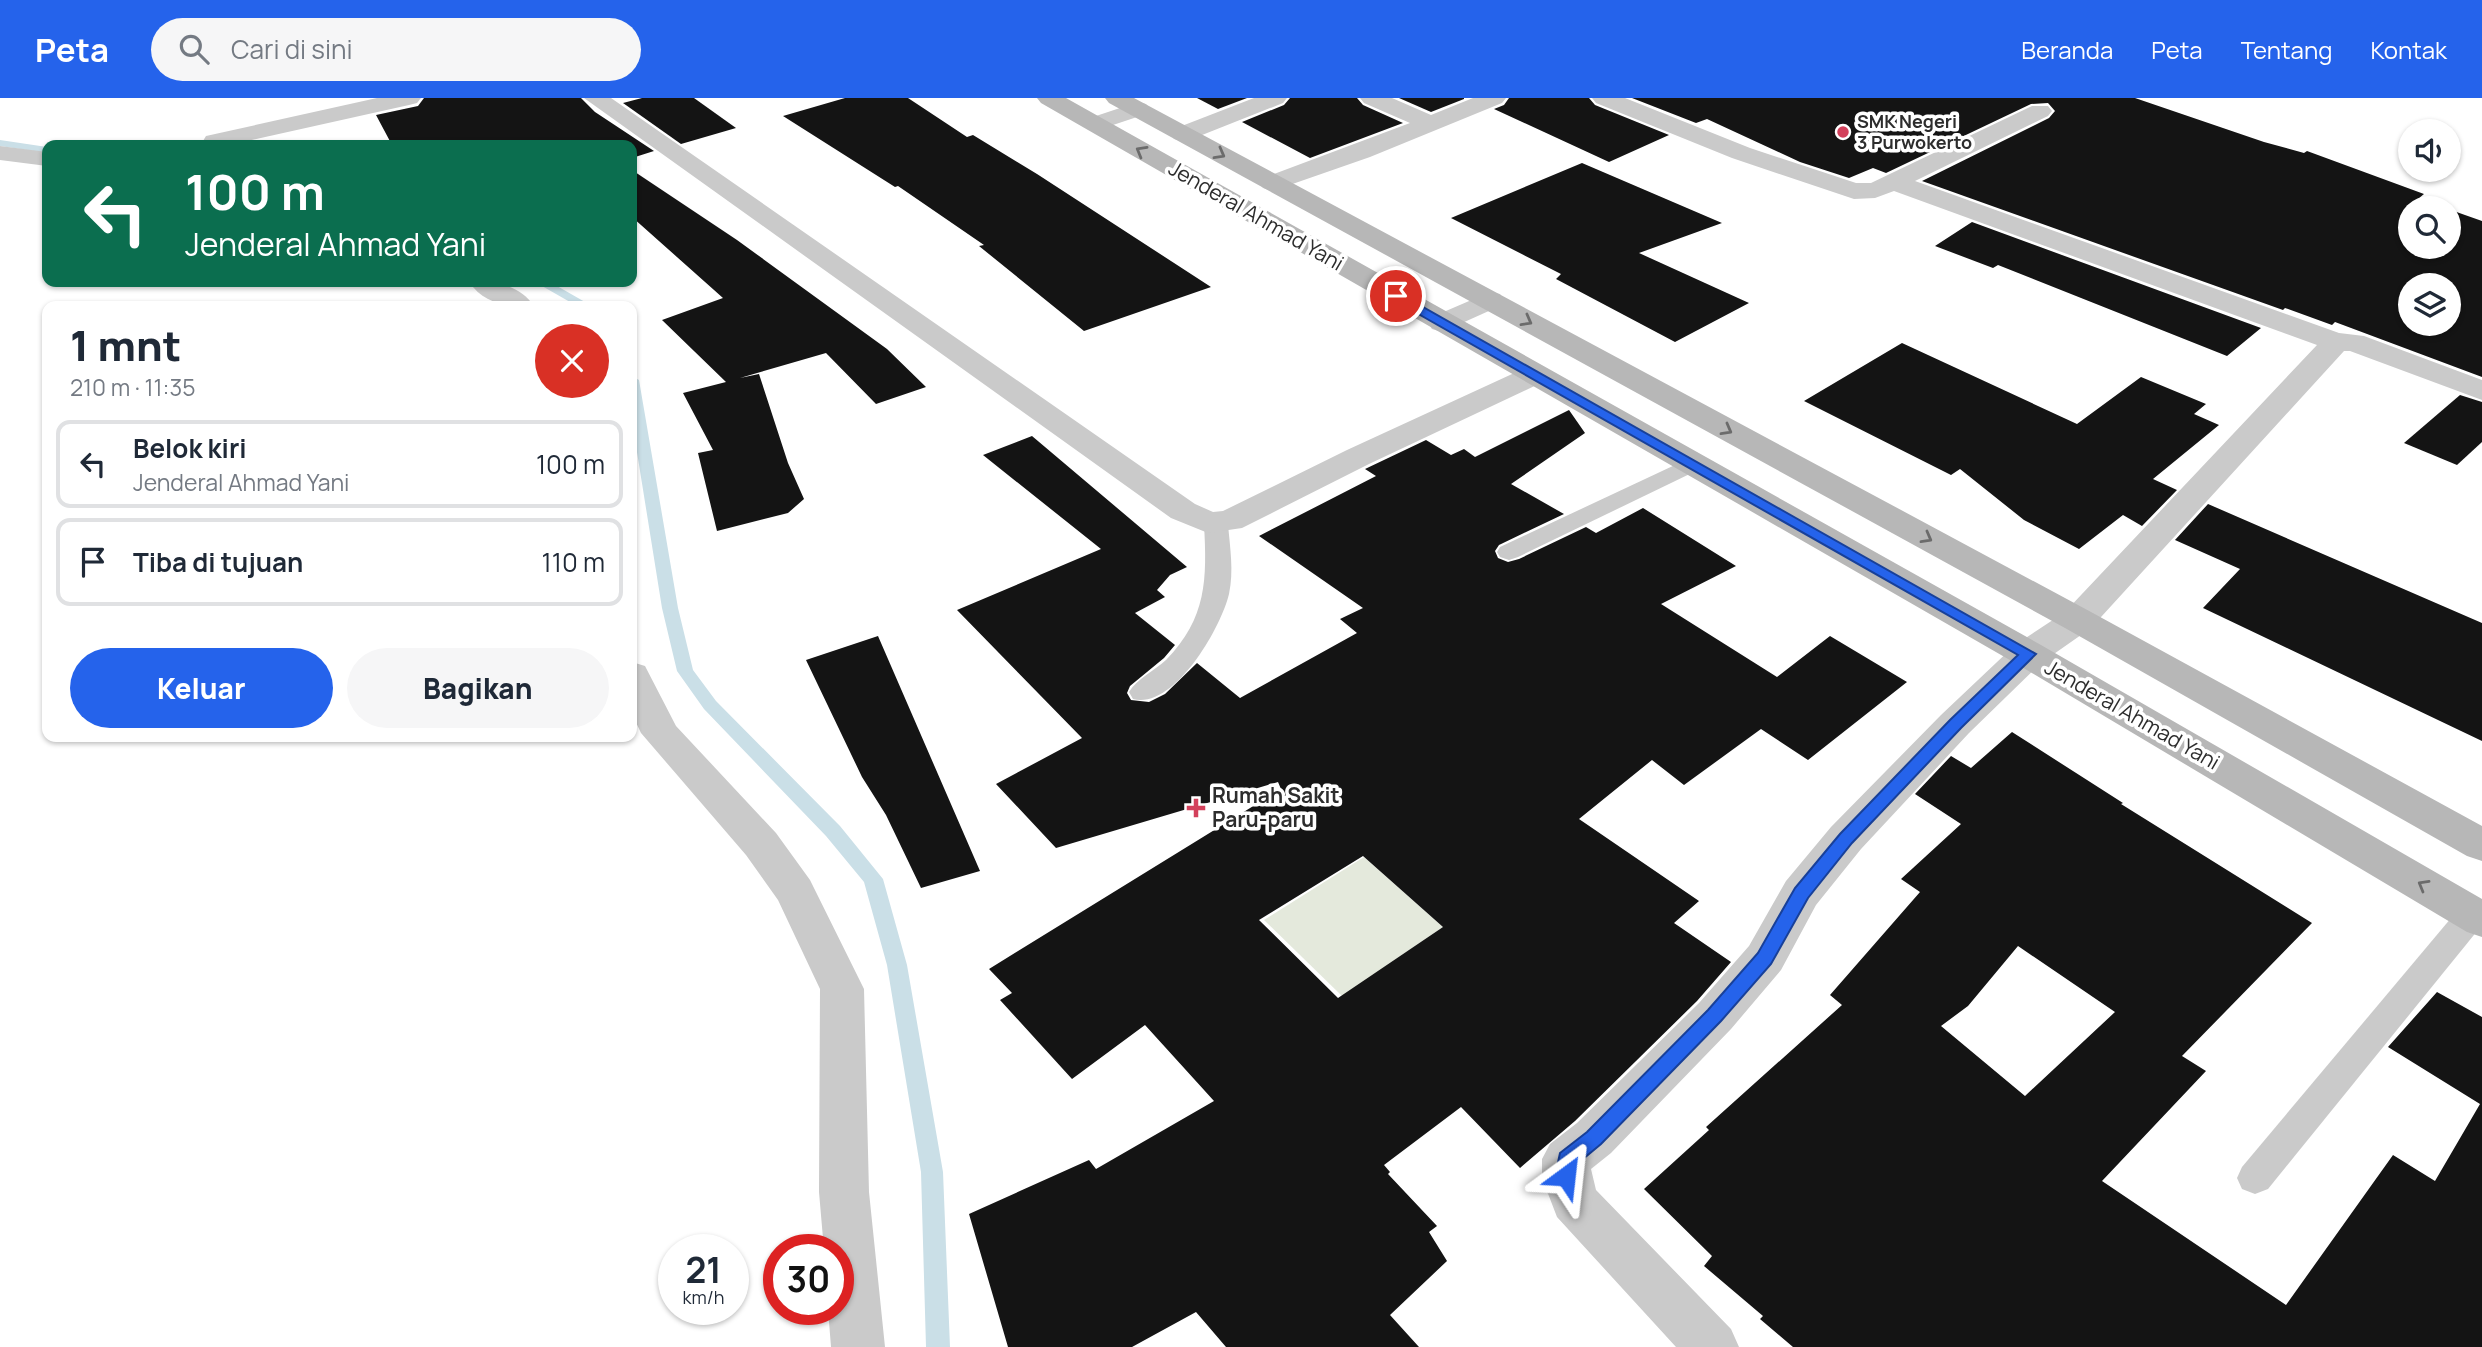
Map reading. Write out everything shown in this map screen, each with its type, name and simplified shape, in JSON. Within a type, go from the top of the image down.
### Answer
[{"type":"main road","name":"Jenderal Ahmad Yani","points":[[1049,98],[2028,654],[2477,917]]},
{"type":"main road","name":"Jenderal Ahmad Yani","points":[[1127,104],[2078,620],[2482,845]]},
{"type":"street","points":[[220,140],[409,98]]},
{"type":"street","points":[[596,98],[1183,511],[1216,524],[1230,521],[1534,375]]},
{"type":"street","points":[[1183,134],[1275,98]]},
{"type":"street","points":[[1372,98],[1432,124]]},
{"type":"street","points":[[1272,183],[1432,124],[1494,98]]},
{"type":"street","points":[[1604,98],[1741,153],[1854,191],[1875,190],[2040,111]]},
{"type":"street","points":[[1095,124],[1127,104]]},
{"type":"street","points":[[0,153],[42,158]]},
{"type":"street","points":[[1893,182],[2336,342],[2354,342],[2482,391]]},
{"type":"street","points":[[490,287],[512,301]]},
{"type":"street","points":[[1442,323],[1490,300]]},
{"type":"street","points":[[1712,1347],[1578,1206],[1572,1198],[1566,1176],[1567,1160],[1594,1138],[1715,1016],[1765,958],[1801,893],[1846,838],[1955,724],[2028,654],[2078,620],[2336,342]]},
{"type":"street","points":[[637,686],[660,733],[761,845],[795,892],[842,989],[844,1192],[858,1347]]},
{"type":"lane","points":[[1510,552],[1692,464]]},
{"type":"lane","points":[[1143,692],[1165,678],[1190,653],[1208,622],[1219,574],[1216,524]]},
{"type":"lane","points":[[2255,1178],[2477,917]]},
{"type":"shaded area","points":[[1364,857],[1443,927],[1342,996],[1264,920]]},
{"type":"building","points":[[424,98],[581,98],[595,112],[654,151],[637,156],[637,140],[389,140],[376,115],[418,106]]},
{"type":"building","points":[[642,98],[694,98],[736,128],[681,144],[623,103]]},
{"type":"building","points":[[845,98],[908,98],[967,137],[973,135],[1037,174],[1211,287],[1084,331],[979,246],[984,245],[898,186],[895,187],[783,116]]},
{"type":"building","points":[[1197,98],[1247,98],[1218,109]]},
{"type":"building","points":[[1290,98],[1357,98],[1363,105],[1403,123],[1310,158],[1242,122],[1284,105]]},
{"type":"building","points":[[1399,98],[1464,98],[1464,99],[1431,112]]},
{"type":"building","points":[[1509,98],[1589,98],[1595,105],[1669,135],[1609,162],[1494,109],[1504,105]]},
{"type":"building","points":[[1632,98],[2135,98],[2264,142],[2304,153],[2307,151],[2424,194],[2398,196],[2398,259],[2461,259],[2461,214],[2482,221],[2482,377],[2335,322],[2332,325],[2285,308],[2283,310],[1922,181],[2049,118],[2055,111],[2048,103],[2031,104],[1886,173],[1873,168],[1849,178],[1800,162],[1707,119],[1696,123]]},
{"type":"building","points":[[1582,163],[1722,223],[1639,253],[1749,303],[1675,342],[1556,279],[1561,274],[1451,218]]},
{"type":"building","points":[[637,173],[737,240],[887,349],[926,387],[876,404],[826,353],[740,378],[759,374],[788,463],[804,499],[788,513],[717,531],[698,453],[713,450],[683,393],[726,382],[662,320],[723,298],[637,221]]},
{"type":"building","points":[[1972,222],[2261,328],[2227,356],[1998,265],[1993,268],[1935,246]]},
{"type":"building","points":[[1902,343],[2077,424],[2141,377],[2206,404],[2194,414],[2219,425],[2153,479],[2177,490],[2142,526],[2123,515],[2079,549],[2024,520],[1960,469],[1951,475],[1804,401]]},
{"type":"building","points":[[2460,395],[2482,402],[2482,442],[2457,465],[2404,443]]},
{"type":"building","points":[[1569,410],[1585,433],[1511,484],[1564,514],[1499,545],[1495,551],[1498,558],[1508,562],[1519,559],[1586,527],[1596,533],[1643,508],[1736,566],[1661,604],[1777,677],[1830,636],[1907,682],[1808,760],[1761,729],[1684,785],[1652,760],[1579,819],[1699,901],[1674,923],[1731,962],[1697,1001],[1575,1121],[1520,1168],[1461,1107],[1384,1165],[1390,1172],[1388,1174],[1437,1226],[1429,1232],[1447,1261],[1390,1315],[1419,1347],[1226,1347],[1196,1312],[1132,1347],[1008,1347],[969,1214],[1089,1160],[1096,1169],[1214,1101],[1145,1025],[1072,1079],[1000,1000],[1012,993],[989,969],[1281,789],[1278,782],[1056,848],[996,784],[1082,738],[957,610],[1101,549],[983,455],[1032,436],[1187,567],[1170,575],[1157,590],[1165,597],[1135,613],[1175,645],[1164,658],[1130,686],[1127,693],[1131,700],[1149,702],[1165,694],[1197,663],[1240,698],[1357,633],[1340,619],[1363,608],[1259,536],[1376,476],[1365,469],[1426,440],[1451,455],[1464,449],[1475,457]],"holes":[[[1363,856],[1443,927],[1338,998],[1259,920]]]},
{"type":"building","points":[[2208,504],[2482,623],[2482,741],[2203,608],[2240,569],[2175,540]]},
{"type":"building","points":[[878,636],[980,871],[921,888],[886,815],[862,777],[806,660]]},
{"type":"building","points":[[2012,732],[2123,803],[2121,804],[2312,923],[2182,1056],[2206,1071],[2102,1181],[2286,1305],[2393,1155],[2435,1181],[2480,1104],[2388,1047],[2437,992],[2482,1017],[2482,1347],[1793,1347],[1760,1319],[1763,1316],[1704,1266],[1712,1256],[1644,1189],[1709,1130],[1706,1127],[1842,1005],[1830,995],[1920,892],[1901,879],[1961,824],[1915,794],[1951,756],[1971,768]],"holes":[[[2018,946],[2115,1012],[2025,1096],[1941,1026],[1968,1006]]]},
{"type":"waterway","points":[[0,143],[42,149]]},
{"type":"waterway","points":[[550,287],[577,301]]},
{"type":"waterway","points":[[637,410],[670,608],[685,671],[710,705],[833,831],[873,879],[897,965],[932,1172],[938,1347]]},
{"type":"place","name":"SMK Negeri 3 Purwokerto","points":[[1843,132]]},
{"type":"place","name":"Rumah Sakit Paru-paru","points":[[1196,808]]},
{"type":"route","points":[[1396,296],[2028,654],[1955,724],[1846,838],[1801,893],[1765,958],[1715,1016],[1594,1138],[1567,1160],[1566,1176]]}]
